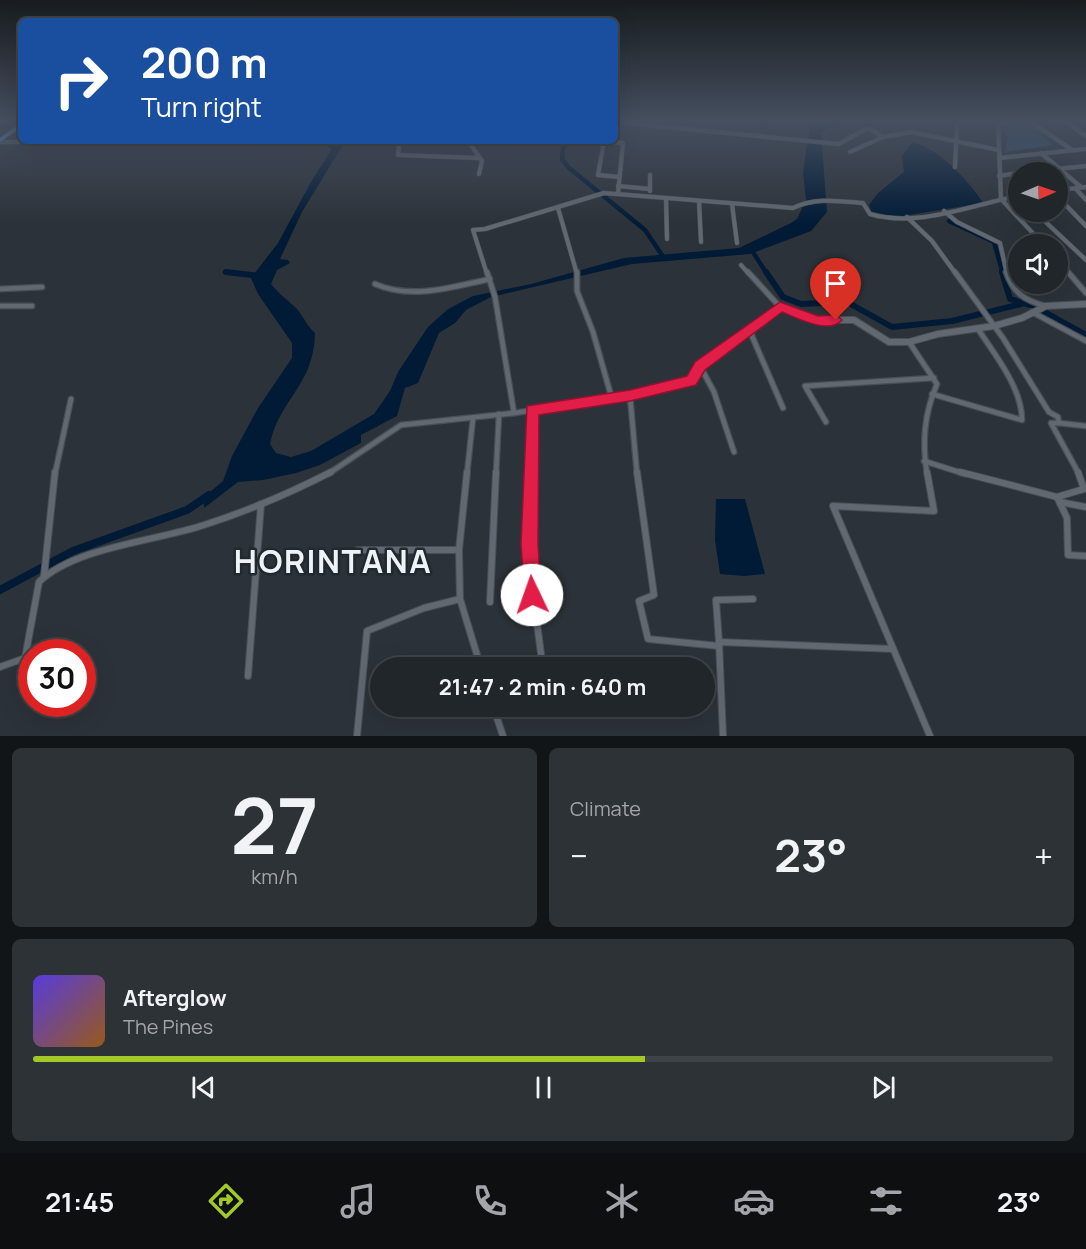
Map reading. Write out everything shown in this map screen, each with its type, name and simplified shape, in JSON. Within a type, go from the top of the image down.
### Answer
[{"type":"street","points":[[407,155],[479,158]]},
{"type":"street","points":[[477,155],[482,161],[479,174]]},
{"type":"street","points":[[600,155],[598,176],[619,177]]},
{"type":"street","points":[[618,193],[621,155]]},
{"type":"street","points":[[955,155],[955,167]]},
{"type":"street","points":[[1021,155],[999,158],[1001,199],[1034,234]]},
{"type":"street","points":[[1068,167],[1086,166]]},
{"type":"street","points":[[650,175],[650,197]]},
{"type":"street","points":[[999,176],[1008,175]]},
{"type":"street","points":[[1068,176],[1083,187]]},
{"type":"street","points":[[618,186],[650,189]]},
{"type":"street","points":[[1068,189],[1083,187]]},
{"type":"street","points":[[1075,188],[1086,200]]},
{"type":"street","points":[[514,413],[495,297],[473,230],[485,229],[604,193],[793,208],[805,202],[829,200],[863,203],[866,212],[875,217],[907,217],[992,204],[1008,198]]},
{"type":"street","points":[[666,198],[667,239]]},
{"type":"street","points":[[699,201],[701,242]]},
{"type":"street","points":[[732,204],[737,243]]},
{"type":"street","points":[[1068,207],[1086,226]]},
{"type":"street","points":[[558,208],[577,267],[575,278],[577,291],[593,332],[612,399]]},
{"type":"street","points":[[944,211],[957,222],[1000,243],[1003,248],[1003,261],[1017,295],[1023,300],[1044,307]]},
{"type":"street","points":[[907,217],[925,237],[932,241],[994,326],[1049,412],[1058,417],[1059,423]]},
{"type":"street","points":[[1046,222],[1086,260]]},
{"type":"street","points":[[741,266],[780,307],[817,320],[854,320],[889,342],[909,342],[938,334],[994,326],[1022,318],[1044,307],[1086,304]]},
{"type":"street","points":[[1068,272],[1086,293]]},
{"type":"street","points":[[375,284],[385,290],[436,291],[490,279]]},
{"type":"street","points":[[0,289],[42,287]]},
{"type":"street","points":[[0,306],[32,306]]},
{"type":"street","points":[[0,667],[25,658],[39,582],[44,576],[98,552],[202,526],[261,504],[338,469],[401,425],[474,418],[612,399],[691,381],[700,366],[780,307]]},
{"type":"street","points":[[1033,311],[1086,340]]},
{"type":"street","points":[[749,329],[783,408]]},
{"type":"street","points":[[932,394],[1022,420],[1024,413],[1011,386],[978,329]]},
{"type":"street","points":[[909,342],[937,384],[924,415],[924,460],[934,511],[833,506],[930,736]]},
{"type":"street","points":[[700,366],[714,392],[734,452]]},
{"type":"street","points":[[825,422],[805,386],[934,378]]},
{"type":"street","points":[[630,396],[636,468],[654,595],[639,601],[639,609],[648,639],[719,644],[893,649]]},
{"type":"street","points":[[44,576],[57,454],[71,399]]},
{"type":"street","points":[[532,410],[529,544],[532,595],[541,657]]},
{"type":"street","points":[[490,602],[499,414]]},
{"type":"street","points":[[474,418],[459,550],[460,599],[478,657]]},
{"type":"street","points":[[1059,500],[1084,489],[1082,480],[1051,423],[1086,426]]},
{"type":"street","points":[[924,460],[991,482],[1032,489],[1059,500],[1086,507]]},
{"type":"street","points":[[1059,500],[1067,518],[1068,555],[1086,556]]},
{"type":"street","points":[[248,676],[261,504]]},
{"type":"street","points":[[358,550],[459,550]]},
{"type":"street","points":[[357,736],[368,631],[424,608],[460,599]]},
{"type":"street","points":[[723,736],[716,600],[753,599]]},
{"type":"street","points":[[497,717],[503,736]]},
{"type":"shaded area","points":[[328,155],[336,155],[302,212],[280,259],[288,260],[290,263],[277,270],[271,284],[297,309],[315,333],[309,366],[274,428],[270,444],[276,453],[291,457],[311,451],[374,414],[428,327],[448,309],[473,296],[531,284],[624,258],[739,248],[797,219],[806,200],[803,173],[805,155],[823,155],[827,212],[811,231],[750,254],[632,264],[491,297],[466,310],[455,323],[439,333],[418,383],[405,388],[397,416],[361,435],[361,443],[320,465],[296,473],[263,480],[238,482],[204,508],[204,497],[223,481],[232,456],[258,408],[292,358],[292,343],[258,294],[251,278],[278,243]]},
{"type":"shaded area","points":[[939,155],[962,176],[983,203],[896,217],[872,214],[869,205],[878,193],[904,172],[902,156]]},
{"type":"shaded area","points":[[716,499],[745,499],[765,574],[744,576],[720,574],[715,540]]},
{"type":"waterway","points":[[562,155],[562,159],[568,167],[645,230],[664,258]]},
{"type":"waterway","points":[[949,221],[994,242],[1003,274]]},
{"type":"waterway","points":[[751,249],[767,274]]},
{"type":"waterway","points":[[225,272],[239,274]]},
{"type":"waterway","points":[[226,272],[260,276]]},
{"type":"waterway","points":[[766,272],[783,297],[801,304],[847,302],[892,327],[952,321],[1021,304]]},
{"type":"waterway","points":[[1002,272],[1010,299],[1033,306],[1086,335]]},
{"type":"waterway","points":[[0,590],[73,551],[187,510],[209,495]]},
{"type":"district","name":"HORINTANA","points":[[333,561]]},
{"type":"route","points":[[532,595],[529,544],[532,410],[630,396],[691,381],[700,366],[780,307],[817,320],[836,320]]}]
